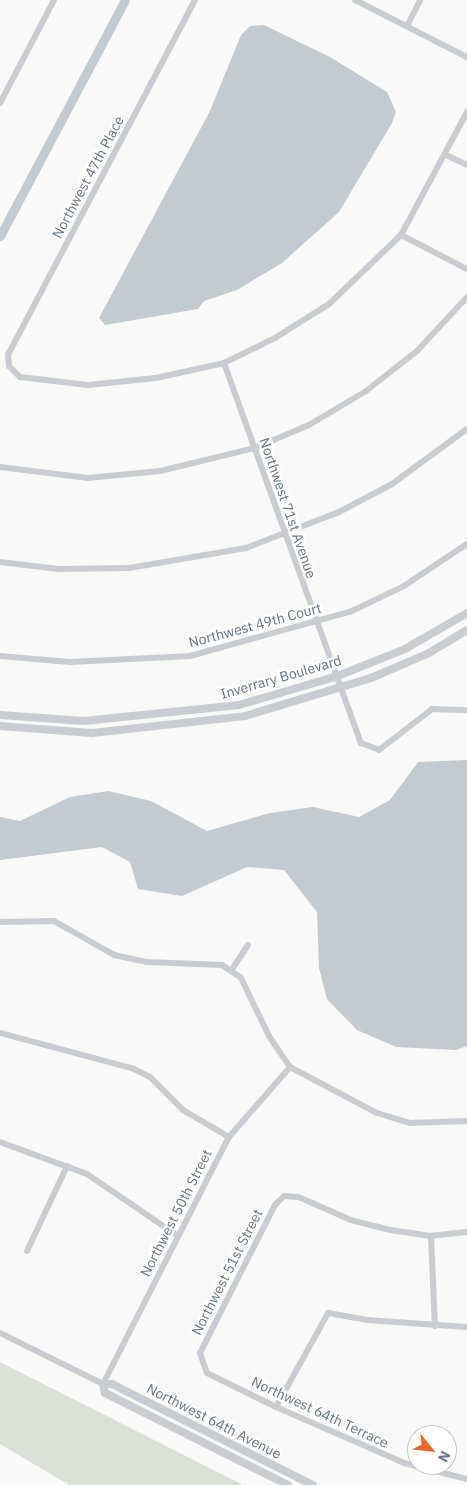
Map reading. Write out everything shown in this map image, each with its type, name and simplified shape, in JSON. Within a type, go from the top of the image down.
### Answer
[{"type":"street","points":[[0,103],[54,0]]},
{"type":"street","name":"Northwest 47th Place","points":[[195,0],[8,354],[9,366],[20,378],[88,385],[156,378],[224,363]]},
{"type":"street","points":[[355,0],[467,57]]},
{"type":"street","points":[[407,26],[420,0]]},
{"type":"street","points":[[224,363],[329,304],[401,235],[446,155],[467,112]]},
{"type":"street","points":[[446,155],[467,165]]},
{"type":"street","points":[[401,235],[467,269]]},
{"type":"street","points":[[0,468],[88,478],[160,472],[255,448],[309,425],[366,391],[417,351],[467,297]]},
{"type":"street","name":"Northwest 71st Avenue","points":[[224,363],[255,448],[283,534],[361,743],[370,750],[389,746],[415,718],[432,709],[467,710]]},
{"type":"street","points":[[0,562],[60,568],[128,568],[186,561],[283,534],[392,484],[467,429]]},
{"type":"street","name":"Northwest 49th Court","points":[[0,656],[70,662],[190,656],[315,622],[404,586],[467,544]]},
{"type":"street","name":"Inverrary Boulevard","points":[[0,715],[84,721],[155,716],[239,705],[335,677],[405,649],[467,613]]},
{"type":"street","name":"Inverrary Boulevard","points":[[0,726],[92,733],[160,728],[245,716],[340,690],[429,653],[467,630]]},
{"type":"street","points":[[0,922],[54,921],[114,955],[147,962],[201,962],[231,971],[241,978],[269,1036],[290,1067],[377,1113],[410,1123],[467,1121]]},
{"type":"street","points":[[231,971],[248,945]]},
{"type":"street","points":[[0,1032],[134,1069],[150,1077],[183,1110],[229,1137]]},
{"type":"street","name":"Northwest 50th Street","points":[[103,1384],[229,1137],[290,1067]]},
{"type":"street","points":[[0,1142],[67,1166],[100,1181],[178,1236]]},
{"type":"street","points":[[27,1251],[67,1166]]},
{"type":"street","name":"Northwest 51st Street","points":[[200,1362],[200,1353],[275,1205],[284,1196],[298,1197],[351,1220],[431,1236]]},
{"type":"street","points":[[435,1326],[431,1236],[467,1232]]},
{"type":"street","points":[[276,1407],[328,1312],[435,1326],[467,1327]]},
{"type":"street","name":"Northwest 64th Avenue","points":[[0,1333],[103,1384],[112,1384],[313,1485]]},
{"type":"street","name":"Northwest 64th Terrace","points":[[200,1362],[208,1373],[276,1407],[404,1463],[467,1479]]},
{"type":"street","name":"Northwest 64th Avenue","points":[[103,1384],[106,1393],[288,1485]]},
{"type":"shaded area","points":[[264,25],[330,57],[387,92],[396,112],[392,123],[339,212],[282,263],[237,290],[204,301],[198,309],[105,325],[99,318],[210,111],[241,35],[250,26]]},
{"type":"shaded area","points":[[467,760],[467,1046],[456,1050],[396,1047],[357,1030],[327,999],[319,968],[317,912],[284,870],[247,867],[182,896],[138,889],[130,862],[102,847],[0,860],[0,817],[20,821],[70,797],[108,791],[151,801],[207,831],[270,813],[313,807],[359,817],[390,800],[418,762]]},
{"type":"shaded area","points":[[0,1362],[243,1485],[69,1485],[0,1444]]},
{"type":"waterway","points":[[0,236],[125,0]]}]
